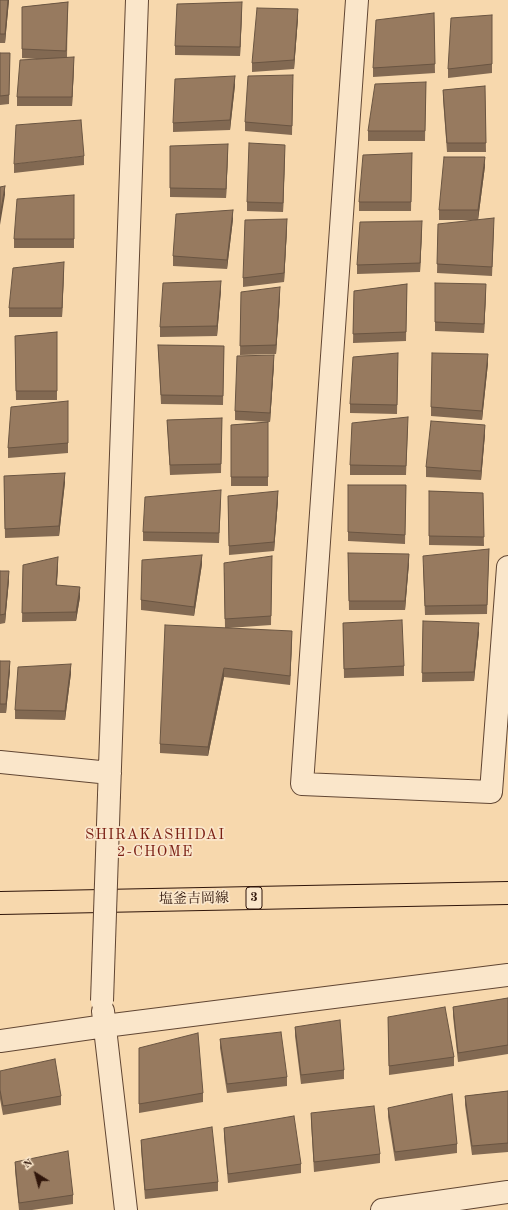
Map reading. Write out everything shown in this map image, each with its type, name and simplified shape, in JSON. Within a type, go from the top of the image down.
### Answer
[{"type":"main road","name":"塩釜吉岡線","points":[[0,903],[508,893]]},
{"type":"street","points":[[126,1210],[102,1001],[137,0]]},
{"type":"street","points":[[357,0],[302,784],[491,792],[508,567]]},
{"type":"street","points":[[0,762],[110,773]]},
{"type":"street","points":[[0,1041],[105,1026],[508,975]]},
{"type":"street","points":[[382,1210],[508,1192]]},
{"type":"building","points":[[0,0],[8,0],[5,34],[0,34]]},
{"type":"building","points":[[68,2],[66,51],[22,49],[22,7]]},
{"type":"building","points":[[242,2],[240,47],[175,46],[177,4]]},
{"type":"building","points":[[257,8],[298,9],[294,60],[252,63]]},
{"type":"building","points":[[434,13],[435,64],[373,68],[376,20]]},
{"type":"building","points":[[492,15],[492,64],[448,69],[451,18]]},
{"type":"building","points":[[0,53],[10,53],[9,95],[0,96]]},
{"type":"building","points":[[74,57],[72,97],[17,97],[20,60]]},
{"type":"building","points":[[293,75],[292,126],[245,122],[248,76]]},
{"type":"building","points":[[235,76],[230,120],[173,123],[175,79]]},
{"type":"building","points":[[426,82],[425,131],[368,131],[375,84]]},
{"type":"building","points":[[485,86],[486,143],[447,143],[443,90]]},
{"type":"building","points":[[81,120],[84,156],[14,164],[16,125]]},
{"type":"building","points":[[249,143],[285,145],[283,203],[247,202]]},
{"type":"building","points":[[228,144],[226,189],[170,188],[170,146]]},
{"type":"building","points":[[412,153],[411,202],[359,202],[363,155]]},
{"type":"building","points":[[444,157],[485,157],[478,210],[439,210]]},
{"type":"building","points":[[5,186],[0,216],[0,187]]},
{"type":"building","points":[[74,195],[74,239],[14,239],[17,199]]},
{"type":"building","points":[[233,210],[227,260],[173,256],[176,214]]},
{"type":"building","points":[[494,218],[492,267],[437,264],[438,224]]},
{"type":"building","points":[[287,219],[284,273],[243,278],[245,220]]},
{"type":"building","points":[[422,221],[420,263],[357,265],[360,222]]},
{"type":"building","points":[[64,262],[62,308],[9,308],[13,268]]},
{"type":"building","points":[[221,281],[217,326],[160,327],[163,283]]},
{"type":"building","points":[[435,283],[486,284],[484,324],[435,322]]},
{"type":"building","points":[[407,284],[406,332],[353,334],[354,291]]},
{"type":"building","points":[[280,287],[276,345],[240,346],[241,292]]},
{"type":"building","points":[[57,332],[57,391],[16,391],[15,336]]},
{"type":"building","points":[[158,345],[224,346],[223,396],[161,395]]},
{"type":"building","points":[[398,353],[397,405],[350,404],[353,357]]},
{"type":"building","points":[[432,353],[488,354],[482,411],[431,407]]},
{"type":"building","points":[[274,355],[270,413],[235,411],[237,356]]},
{"type":"building","points":[[68,401],[68,443],[8,448],[11,407]]},
{"type":"building","points":[[408,417],[406,466],[350,465],[352,423]]},
{"type":"building","points":[[222,418],[221,464],[170,465],[167,420]]},
{"type":"building","points":[[431,421],[485,425],[481,471],[426,467]]},
{"type":"building","points":[[268,422],[268,477],[231,477],[231,425]]},
{"type":"building","points":[[65,473],[59,526],[5,529],[4,476]]},
{"type":"building","points":[[348,485],[406,485],[405,535],[348,532]]},
{"type":"building","points":[[221,490],[219,533],[143,532],[145,497]]},
{"type":"building","points":[[278,491],[274,542],[229,546],[228,496]]},
{"type":"building","points":[[429,491],[483,493],[484,537],[429,536]]},
{"type":"building","points":[[489,549],[487,605],[425,606],[423,556]]},
{"type":"building","points":[[348,553],[409,554],[405,601],[349,601]]},
{"type":"building","points":[[202,555],[194,607],[141,600],[142,560]]},
{"type":"building","points":[[272,556],[271,616],[225,619],[224,563]]},
{"type":"building","points":[[58,557],[56,585],[80,587],[76,612],[22,613],[23,565]]},
{"type":"building","points":[[0,571],[9,571],[5,614],[0,615]]},
{"type":"building","points":[[402,620],[404,666],[344,669],[343,623]]},
{"type":"building","points":[[423,621],[479,623],[474,672],[422,673]]},
{"type":"building","points":[[165,625],[292,631],[290,676],[224,668],[208,747],[160,744]]},
{"type":"building","points":[[0,661],[10,661],[6,704],[0,704]]},
{"type":"building","points":[[71,664],[65,711],[15,710],[18,667]]},
{"type":"building","points":[[508,998],[508,1045],[458,1053],[453,1007]]},
{"type":"building","points":[[445,1007],[454,1057],[389,1066],[388,1017]]},
{"type":"building","points":[[340,1020],[344,1070],[301,1075],[295,1027]]},
{"type":"building","points":[[281,1032],[287,1077],[227,1084],[220,1039]]},
{"type":"building","points":[[198,1033],[203,1093],[139,1104],[139,1048]]},
{"type":"building","points":[[55,1059],[61,1096],[3,1106],[0,1090],[0,1071]]},
{"type":"building","points":[[508,1091],[508,1143],[472,1146],[465,1096]]},
{"type":"building","points":[[452,1094],[457,1144],[395,1152],[388,1108]]},
{"type":"building","points":[[374,1106],[380,1154],[314,1162],[311,1113]]},
{"type":"building","points":[[294,1116],[301,1164],[228,1174],[224,1128]]},
{"type":"building","points":[[212,1127],[218,1182],[145,1190],[141,1140]]},
{"type":"building","points":[[68,1151],[73,1195],[19,1203],[15,1162]]},
{"type":"district","name":"SHIRAKASHIDAI 2-CHOME","points":[[155,844]]}]
